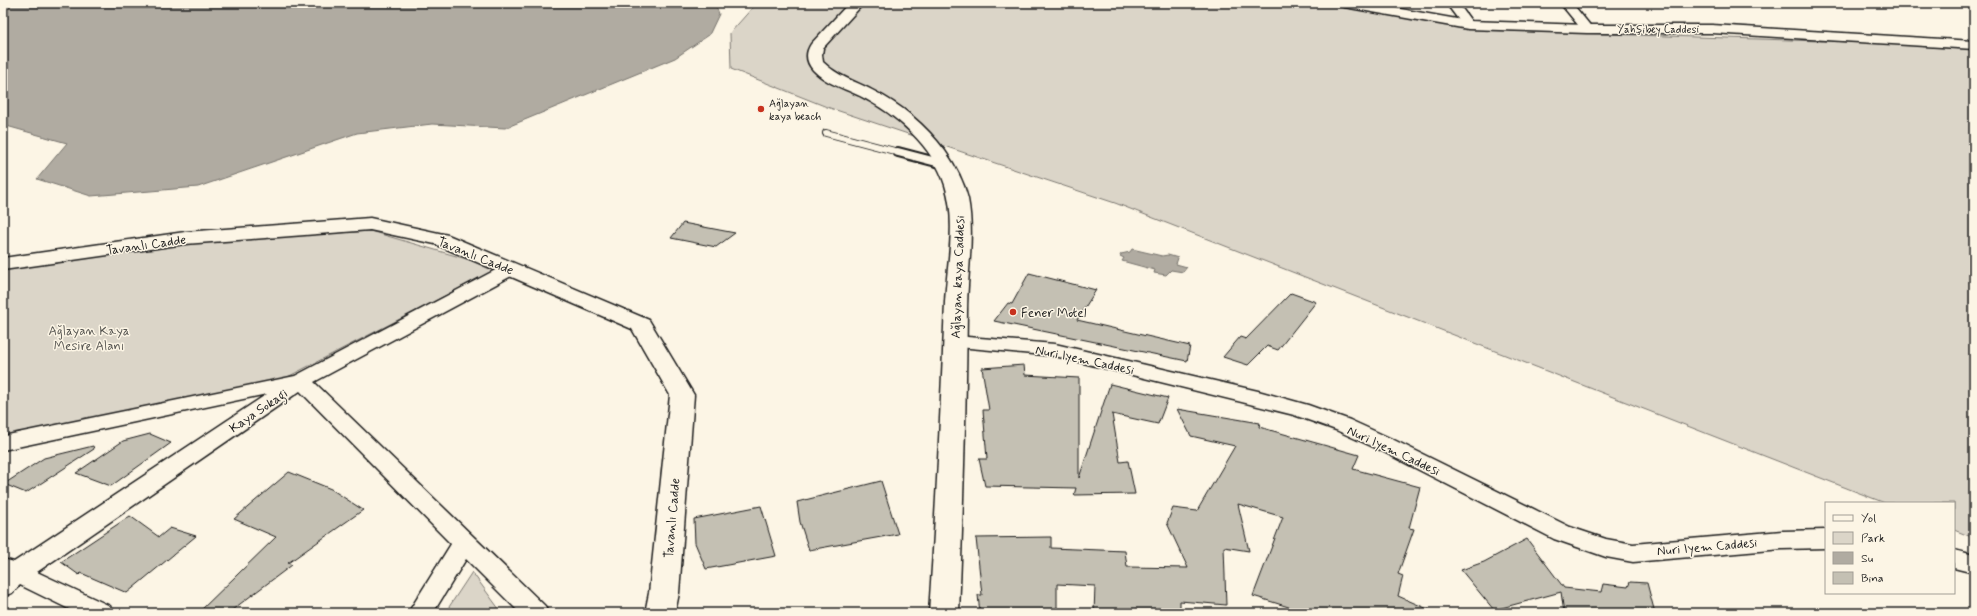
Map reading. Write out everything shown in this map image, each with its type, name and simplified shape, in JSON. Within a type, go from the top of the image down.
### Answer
[{"type":"street","name":"Ağlayan kaya Caddesi","points":[[857,3],[816,46],[814,60],[827,74],[874,98],[907,120],[922,134],[944,164],[953,182],[959,200],[960,221],[956,302],[951,493],[944,613]]},
{"type":"street","name":"Yahşibey Caddesi","points":[[1344,3],[1468,25],[1587,29],[1712,29],[1974,45]]},
{"type":"street","points":[[1452,3],[1468,25]]},
{"type":"street","points":[[1566,3],[1587,29]]},
{"type":"street","name":"Tavanlı Cadde","points":[[3,264],[185,238],[370,224],[442,239],[641,325],[682,395],[664,593],[660,613]]},
{"type":"street","name":"Kaya Sokagi","points":[[8,576],[301,381],[511,269]]},
{"type":"street","name":"Nuri Iyem Caddesi","points":[[956,342],[996,344],[1055,350],[1258,398],[1302,410],[1343,425],[1387,445],[1586,544],[1611,550],[1633,553],[1782,540],[1825,539]]},
{"type":"street","points":[[3,444],[301,381],[536,613]]},
{"type":"street","points":[[420,613],[464,543]]},
{"type":"street","points":[[1955,559],[1974,564]]},
{"type":"street","points":[[8,576],[101,613]]},
{"type":"lane","points":[[826,133],[944,164]]},
{"type":"green space","points":[[762,3],[1329,3],[1512,31],[1974,46],[1974,538],[1955,530],[1955,502],[1882,502],[1115,203],[827,107],[731,69],[730,33],[754,6]]},
{"type":"green space","name":"Ağlayan Kaya Mesire Alanı","points":[[370,231],[494,267],[491,272],[272,385],[235,388],[3,437],[3,268],[192,242]]},
{"type":"green space","points":[[472,572],[502,613],[445,613]]},
{"type":"water","points":[[3,3],[715,3],[719,14],[709,35],[675,58],[505,128],[432,124],[357,133],[198,187],[91,196],[37,179],[67,143],[3,125]]},
{"type":"water","points":[[1132,249],[1178,258],[1176,264],[1187,267],[1183,272],[1171,270],[1166,275],[1154,273],[1155,270],[1122,261],[1124,258],[1120,256],[1121,254],[1130,252]]},
{"type":"building","points":[[683,223],[735,233],[716,247],[671,238]]},
{"type":"building","points":[[1029,273],[1096,290],[1077,320],[1190,346],[1187,361],[994,321],[1008,303],[1012,304]]},
{"type":"building","points":[[1291,293],[1316,302],[1278,350],[1267,346],[1248,365],[1223,357],[1240,337],[1246,339]]},
{"type":"building","points":[[1024,365],[1025,375],[1079,378],[1079,478],[1110,384],[1168,398],[1158,424],[1112,414],[1120,462],[1128,461],[1135,494],[1074,495],[1076,488],[985,486],[979,459],[987,459],[983,410],[989,410],[982,368]]},
{"type":"building","points":[[1177,409],[1260,423],[1259,427],[1359,455],[1353,469],[1420,487],[1409,528],[1414,529],[1398,574],[1403,576],[1398,596],[1437,613],[1308,613],[1253,596],[1283,517],[1238,504],[1249,551],[1224,547],[1226,605],[1180,601],[1180,613],[1094,613],[1095,586],[1057,584],[1057,613],[980,613],[978,595],[982,595],[976,538],[1051,537],[1051,548],[1125,551],[1127,567],[1188,568],[1167,523],[1173,508],[1197,511],[1235,446],[1191,436]]},
{"type":"building","points":[[150,434],[171,443],[111,486],[76,473],[123,441]]},
{"type":"building","points":[[93,446],[94,449],[26,493],[4,484],[44,458]]},
{"type":"building","points":[[289,472],[331,489],[363,510],[288,563],[292,565],[228,613],[198,613],[276,537],[234,519]]},
{"type":"building","points":[[881,481],[898,534],[809,550],[800,522],[797,502]]},
{"type":"building","points":[[761,506],[776,556],[706,569],[695,543],[694,519]]},
{"type":"building","points":[[130,516],[159,537],[170,528],[196,536],[127,593],[81,573],[79,575],[61,562]]},
{"type":"building","points":[[1527,539],[1564,588],[1601,592],[1603,584],[1628,587],[1630,582],[1647,583],[1655,613],[1564,613],[1561,592],[1494,610],[1461,570],[1484,562]]},
{"type":"place","name":"Ağlayan kaya beach","points":[[761,109]]},
{"type":"place","name":"Fener Motel","points":[[1013,312]]}]
